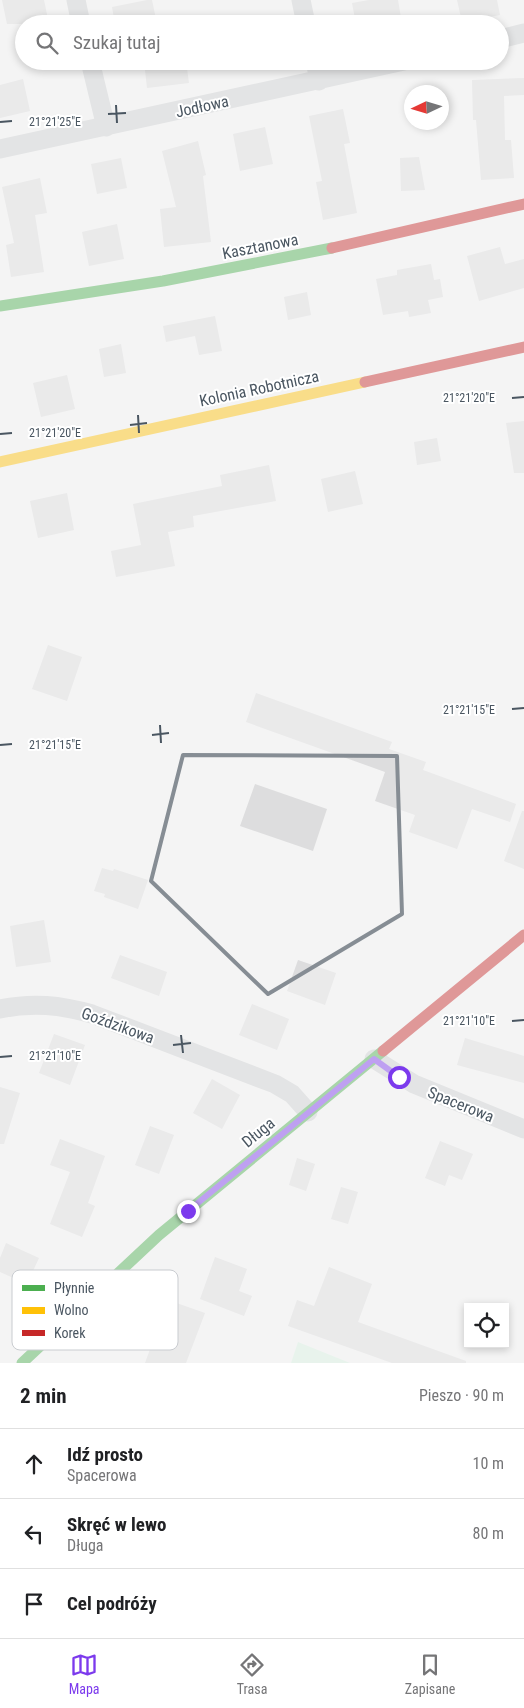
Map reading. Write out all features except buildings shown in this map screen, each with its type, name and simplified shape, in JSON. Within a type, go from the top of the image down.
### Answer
[{"type":"street","points":[[76,0],[80,15]]},
{"type":"street","points":[[301,0],[304,15]]},
{"type":"street","points":[[509,37],[524,33]]},
{"type":"street","points":[[92,70],[106,127]]},
{"type":"street","points":[[317,70],[320,81]]},
{"type":"street","name":"Jodłowa","points":[[0,149],[366,70]]},
{"type":"street","name":"Kasztanowa","points":[[0,306],[163,281],[360,243],[524,204]]},
{"type":"street","name":"Kolonia Robotnicza","points":[[0,462],[524,347]]},
{"type":"street","name":"Długa","points":[[122,1270],[159,1235],[524,935]]},
{"type":"street","name":"Goździkowa","points":[[0,1010],[33,1005],[61,1006],[92,1014],[274,1084],[292,1094],[308,1112]]},
{"type":"street","name":"Spacerowa","points":[[374,1059],[414,1084],[524,1129]]},
{"type":"street","name":"Długa","points":[[22,1363],[36,1350]]},
{"type":"highlighted area","points":[[183,755],[397,756],[402,914],[268,994],[151,881]]},
{"type":"green space","points":[[298,1342],[350,1363],[291,1363]]},
{"type":"traffic: fast","points":[[0,306],[163,281],[332,248]]},
{"type":"traffic: fast","points":[[122,1270],[159,1235],[383,1051]]},
{"type":"traffic: fast","points":[[22,1363],[36,1350]]},
{"type":"traffic: slow","points":[[0,462],[365,382]]},
{"type":"traffic: jam","points":[[332,248],[524,204]]},
{"type":"traffic: jam","points":[[365,382],[524,347]]},
{"type":"traffic: jam","points":[[383,1051],[524,935]]},
{"type":"route","points":[[188,1211],[374,1059],[399,1077]]}]
